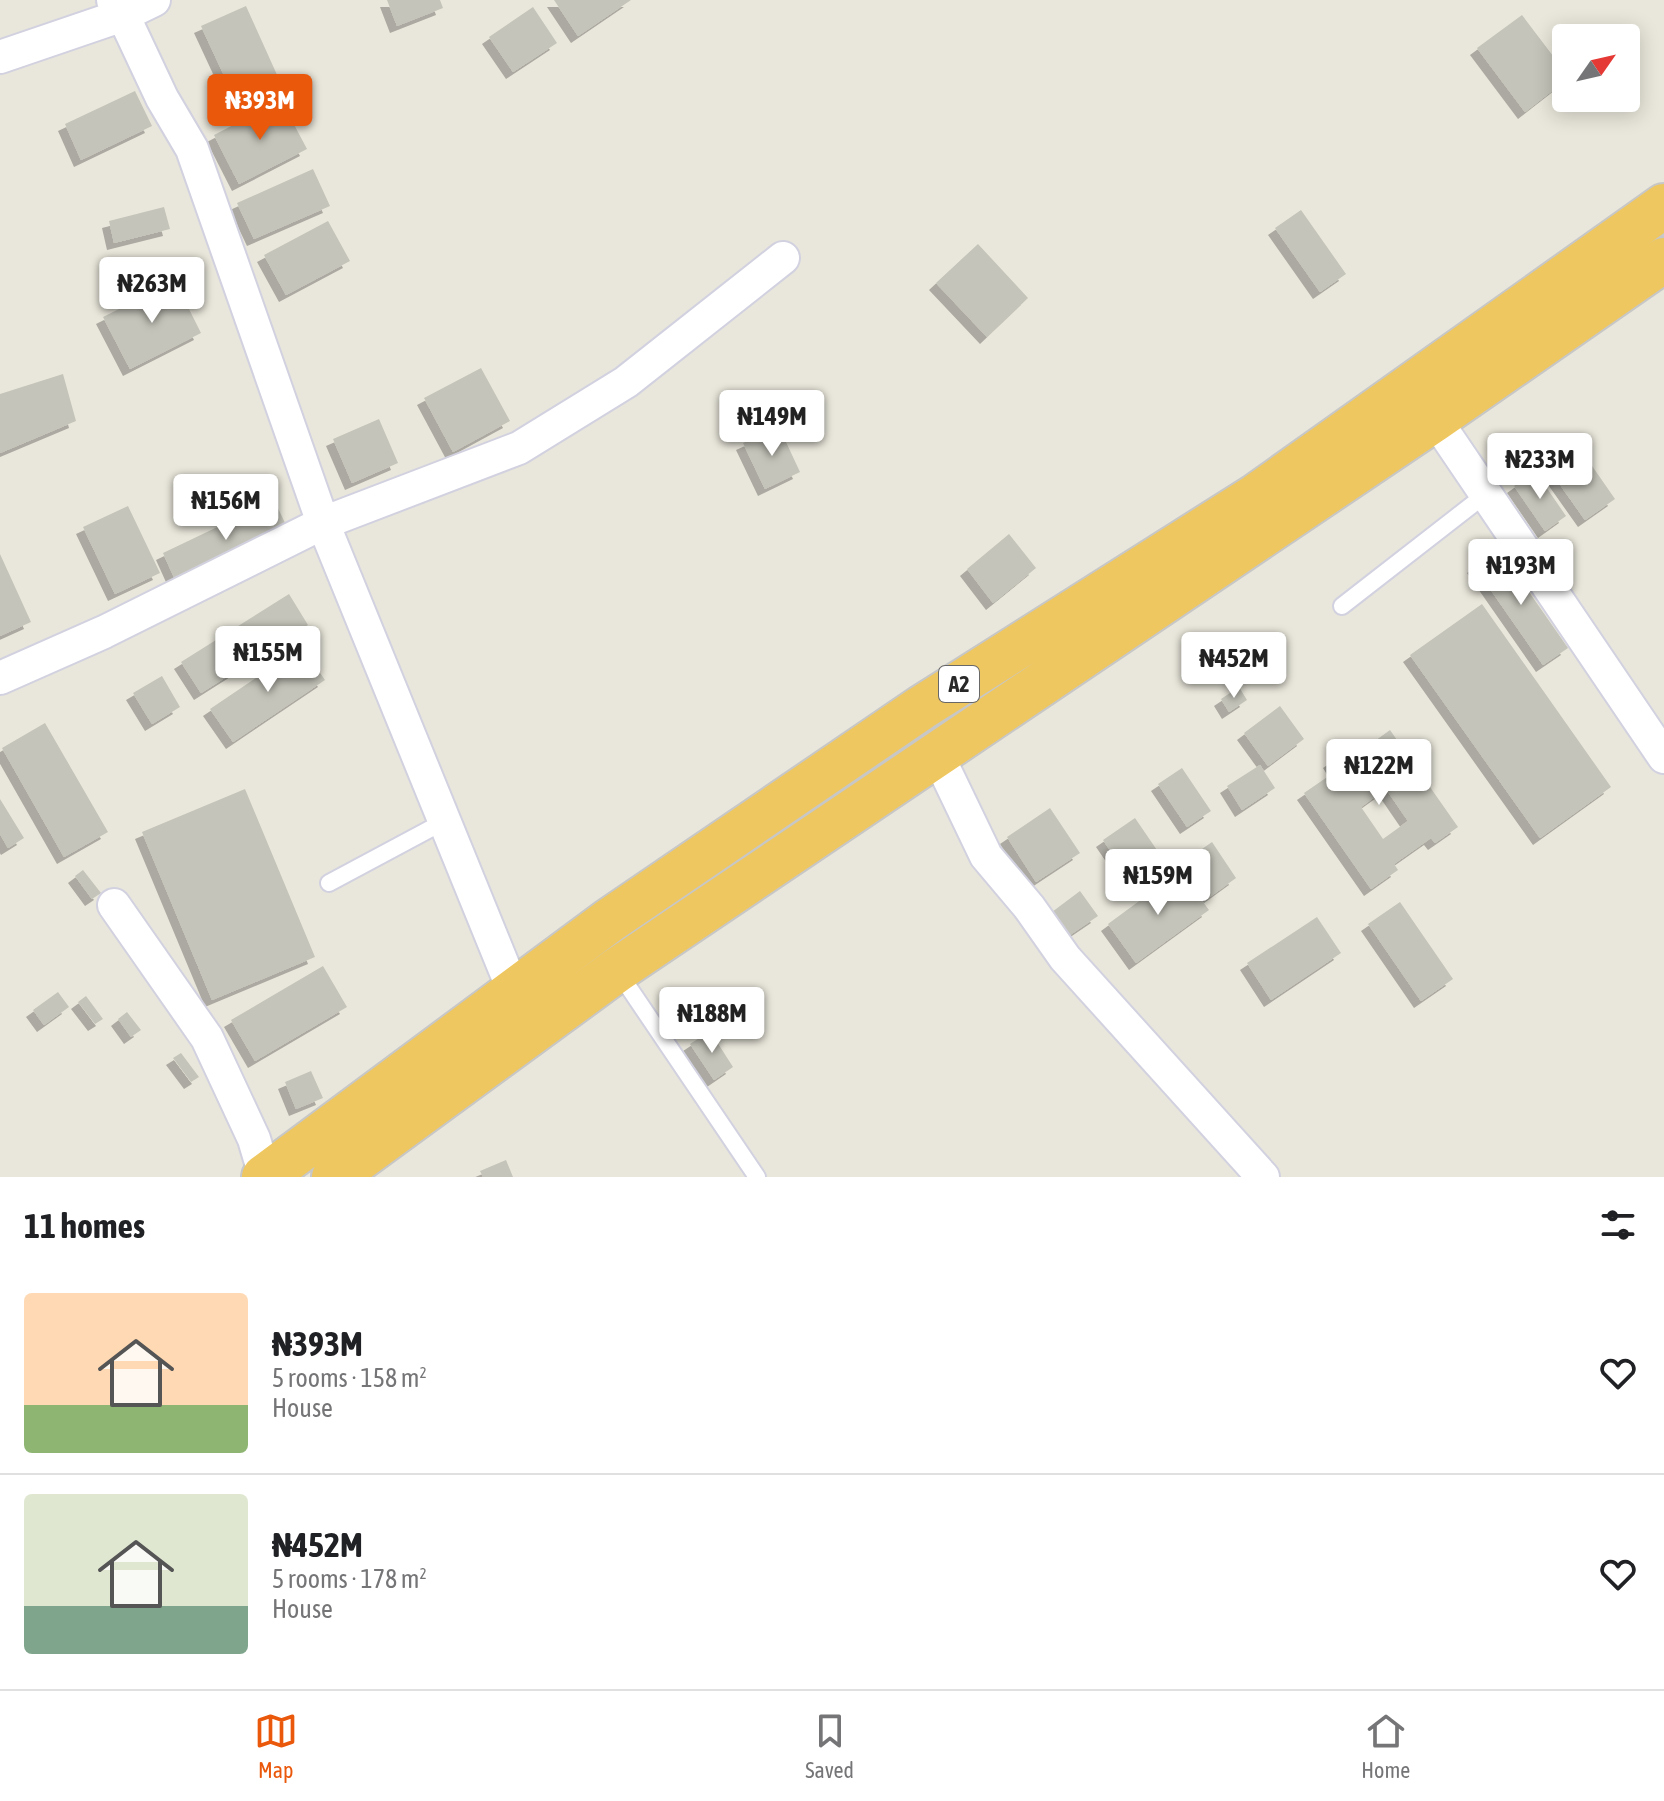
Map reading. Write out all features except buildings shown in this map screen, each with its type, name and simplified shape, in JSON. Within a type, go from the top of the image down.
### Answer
[{"type":"highway","name":"A2","points":[[265,1177],[610,920],[921,708],[1256,496],[1664,206]]},
{"type":"highway","name":"A2","points":[[334,1177],[617,970],[1435,419],[1664,260]]},
{"type":"street","points":[[0,57],[118,7],[154,0]]},
{"type":"street","points":[[118,7],[162,98],[192,149],[323,523],[514,992]]},
{"type":"street","points":[[0,678],[104,632],[323,523],[519,448],[626,382],[783,258]]},
{"type":"street","points":[[1435,419],[1664,757]]},
{"type":"street","points":[[937,754],[986,856],[1029,907],[1065,958],[1263,1177]]},
{"type":"street","points":[[114,905],[207,1038],[254,1139],[265,1177]]},
{"type":"lane","points":[[1342,606],[1486,494]]},
{"type":"lane","points":[[329,883],[443,822]]},
{"type":"lane","points":[[617,970],[757,1177]]}]
